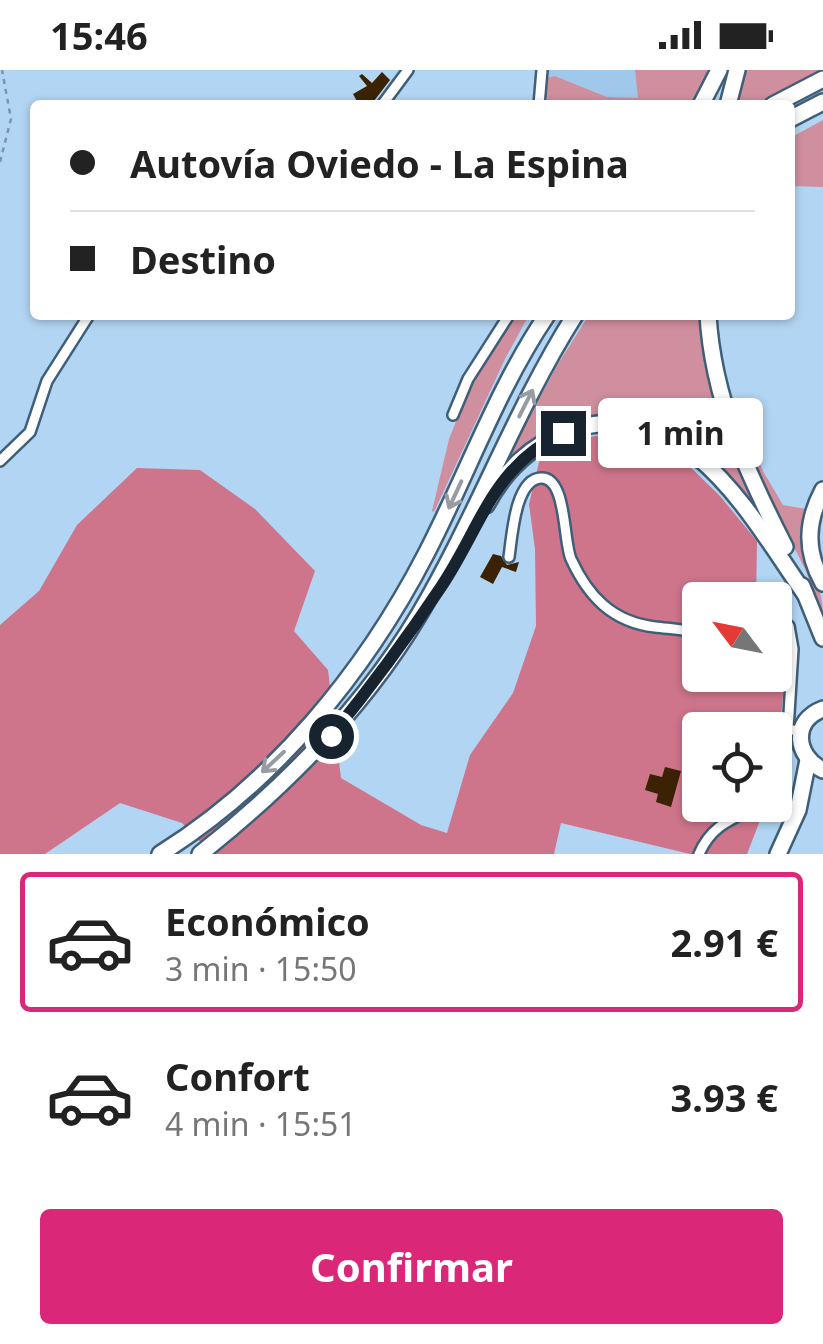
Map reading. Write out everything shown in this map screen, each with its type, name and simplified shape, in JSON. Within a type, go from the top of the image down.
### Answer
[{"type":"highway","points":[[704,100],[720,70]]},
{"type":"highway","points":[[729,100],[737,70]]},
{"type":"highway","points":[[783,100],[823,80]]},
{"type":"highway","points":[[795,116],[823,102]]},
{"type":"highway","points":[[160,854],[227,805],[281,755],[343,685],[372,645],[425,556],[541,320]]},
{"type":"highway","points":[[419,615],[537,381],[572,320]]},
{"type":"highway","points":[[709,320],[715,373],[729,428],[823,638]]},
{"type":"highway","points":[[200,854],[243,820],[331,736],[442,586],[494,490],[508,472],[542,443],[583,426],[607,422],[647,428],[690,450],[747,508],[805,594]]},
{"type":"highway","points":[[823,490],[814,509],[809,539],[823,583]]},
{"type":"highway","points":[[822,707],[794,730],[808,760],[823,770]]},
{"type":"highway","points":[[778,854],[798,810],[808,760]]},
{"type":"highway","points":[[798,810],[823,779]]},
{"type":"street","points":[[386,100],[408,70]]},
{"type":"street","points":[[539,100],[542,70]]},
{"type":"street","points":[[0,461],[30,432],[46,381],[87,320]]},
{"type":"street","points":[[453,415],[468,379],[505,320]]},
{"type":"street","points":[[509,557],[522,493],[528,483],[540,478],[549,480],[556,484],[560,496],[569,556],[593,598],[618,618],[651,627],[682,628]]},
{"type":"street","points":[[792,644],[792,738]]},
{"type":"street","points":[[699,854],[707,836],[723,822]]},
{"type":"path","points":[[0,162],[11,119],[2,70]]},
{"type":"shaded area","points":[[547,70],[635,70],[639,98],[607,97],[555,76],[547,78]]},
{"type":"shaded area","points":[[635,70],[709,70],[694,100],[546,100],[547,78],[555,76],[607,97],[638,98]]},
{"type":"shaded area","points":[[744,70],[823,70],[766,100],[735,100]]},
{"type":"shaded area","points":[[823,120],[823,187],[795,186],[795,135]]},
{"type":"shaded area","points":[[510,320],[526,320],[434,512],[449,439],[474,377]]},
{"type":"shaded area","points":[[586,320],[702,320],[722,422],[764,522],[707,459],[607,419],[503,467]]},
{"type":"shaded area","points":[[736,403],[763,471],[783,505],[806,509],[805,553],[822,600],[823,614],[750,459],[730,405]]},
{"type":"shaded area","points":[[610,434],[645,438],[682,459],[720,496],[757,541],[756,582],[682,582],[682,692],[783,692],[781,712],[682,712],[682,822],[759,822],[747,854],[690,854],[561,823],[554,854],[212,854],[182,823],[120,803],[45,854],[0,854],[0,625],[39,591],[77,525],[137,468],[200,470],[255,509],[315,571],[294,631],[328,670],[341,778],[421,825],[447,833],[470,755],[513,693],[536,626],[535,549],[529,504],[540,458],[575,439]]},
{"type":"building","points":[[382,72],[390,80],[375,100],[356,100],[353,94],[367,86],[359,76],[362,74],[372,83]]},
{"type":"building","points":[[493,554],[501,556],[507,565],[519,562],[516,572],[502,567],[493,584],[480,577]]},
{"type":"building","points":[[665,767],[681,771],[671,807],[656,802],[658,794],[645,790],[650,774],[662,777]]},
{"type":"route","points":[[331,736],[442,586],[494,490],[525,455],[563,433]]}]
